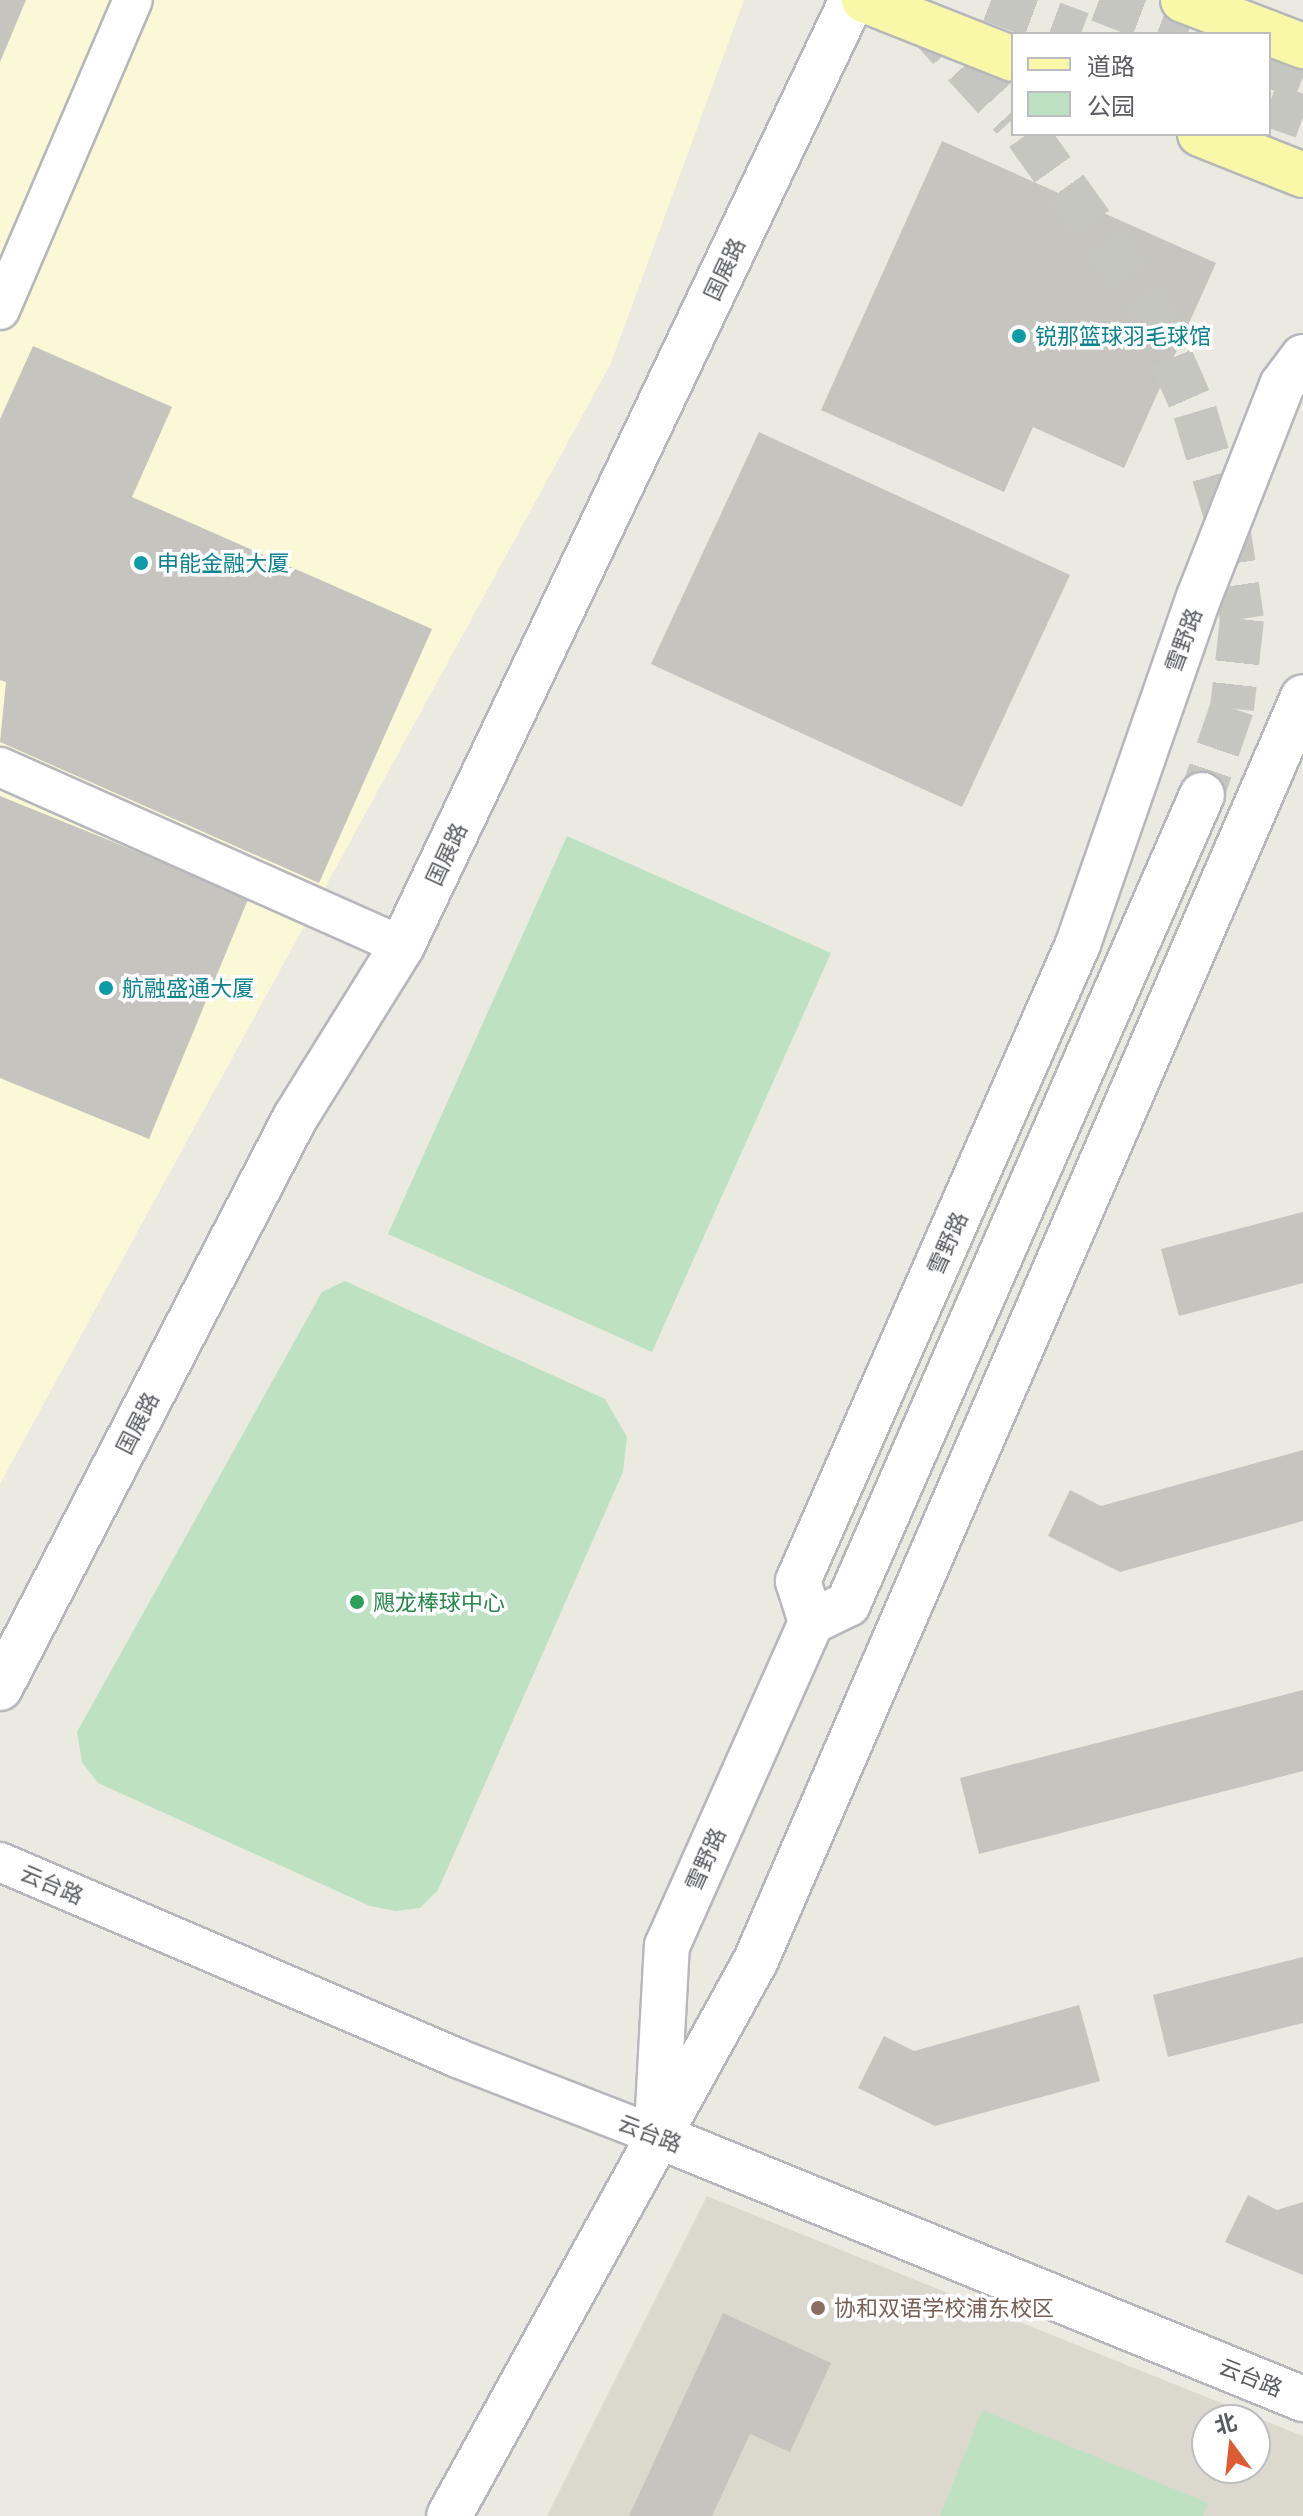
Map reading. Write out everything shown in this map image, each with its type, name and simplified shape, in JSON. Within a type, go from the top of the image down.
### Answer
[{"type":"main road","points":[[864,0],[1011,58]]},
{"type":"main road","points":[[1183,0],[1266,32]]},
{"type":"main road","points":[[1271,34],[1303,46]]},
{"type":"main road","points":[[1205,136],[1303,175]]},
{"type":"street","points":[[0,310],[133,0]]},
{"type":"street","name":"国展路","points":[[0,1688],[295,1118],[402,946],[852,0]]},
{"type":"street","name":"雪野路","points":[[656,2135],[667,1946],[811,1622],[798,1581],[1078,944],[1204,583],[1282,385],[1303,357]]},
{"type":"street","name":"雪野路","points":[[449,2516],[656,2135],[756,1960],[1303,697]]},
{"type":"street","points":[[0,767],[402,946]]},
{"type":"street","points":[[811,1622],[848,1604],[1202,795]]},
{"type":"street","name":"云台路","points":[[0,1862],[457,2058],[656,2135],[1303,2399]]},
{"type":"shaded area","points":[[0,0],[744,0],[611,363],[0,1484]]},
{"type":"shaded area","name":"协和双语学校浦东校区","points":[[707,2196],[1224,2404],[1191,2404],[1191,2484],[1271,2484],[1271,2423],[1303,2436],[1303,2516],[547,2516]]},
{"type":"green space","points":[[567,836],[831,953],[652,1352],[388,1234]]},
{"type":"green space","name":"飓龙棒球中心","points":[[345,1281],[605,1399],[627,1437],[623,1472],[438,1890],[420,1908],[396,1911],[370,1906],[98,1783],[82,1762],[77,1732],[322,1292]]},
{"type":"green space","points":[[982,2410],[1208,2503],[1203,2516],[940,2516]]},
{"type":"building","points":[[0,0],[26,0],[0,62]]},
{"type":"building","name":"锐那篮球羽毛球馆","points":[[942,141],[1216,263],[1124,468],[1033,427],[1004,492],[821,410]]},
{"type":"building","name":"申能金融大厦","points":[[33,346],[172,407],[132,497],[432,629],[319,883],[0,742],[6,682],[0,680],[0,419]]},
{"type":"building","points":[[759,432],[1070,575],[962,807],[651,664]]},
{"type":"building","name":"航融盛通大厦","points":[[0,796],[249,897],[149,1139],[0,1078]]},
{"type":"building","points":[[1303,1212],[1303,1283],[1179,1316],[1161,1249]]},
{"type":"building","points":[[1303,1450],[1303,1521],[1120,1572],[1048,1536],[1070,1490],[1101,1506]]},
{"type":"building","points":[[1303,1690],[1303,1771],[979,1854],[960,1778]]},
{"type":"building","points":[[1303,1957],[1303,2023],[1168,2057],[1153,1995]]},
{"type":"building","points":[[1079,2005],[1100,2081],[935,2126],[858,2088],[884,2036],[914,2051]]},
{"type":"building","points":[[1248,2195],[1277,2210],[1303,2202],[1303,2275],[1225,2242]]},
{"type":"building","points":[[723,2313],[831,2363],[790,2452],[750,2434],[712,2516],[629,2516]]},
{"type":"tunnel","points":[[991,0],[1076,32]]},
{"type":"tunnel","points":[[1099,0],[1183,32]]},
{"type":"tunnel","points":[[920,17],[1011,117]]},
{"type":"tunnel","points":[[1271,66],[1303,78]]},
{"type":"tunnel","points":[[1271,106],[1303,117]]},
{"type":"tunnel","points":[[1028,136],[1145,298],[1195,412],[1227,520],[1242,619],[1232,708],[1202,795]]},
{"type":"place","name":"锐那篮球羽毛球馆","points":[[1019,336]]},
{"type":"place","name":"申能金融大厦","points":[[141,563]]},
{"type":"place","name":"航融盛通大厦","points":[[106,988]]},
{"type":"place","name":"飓龙棒球中心","points":[[357,1602]]},
{"type":"place","name":"协和双语学校浦东校区","points":[[818,2308]]}]
